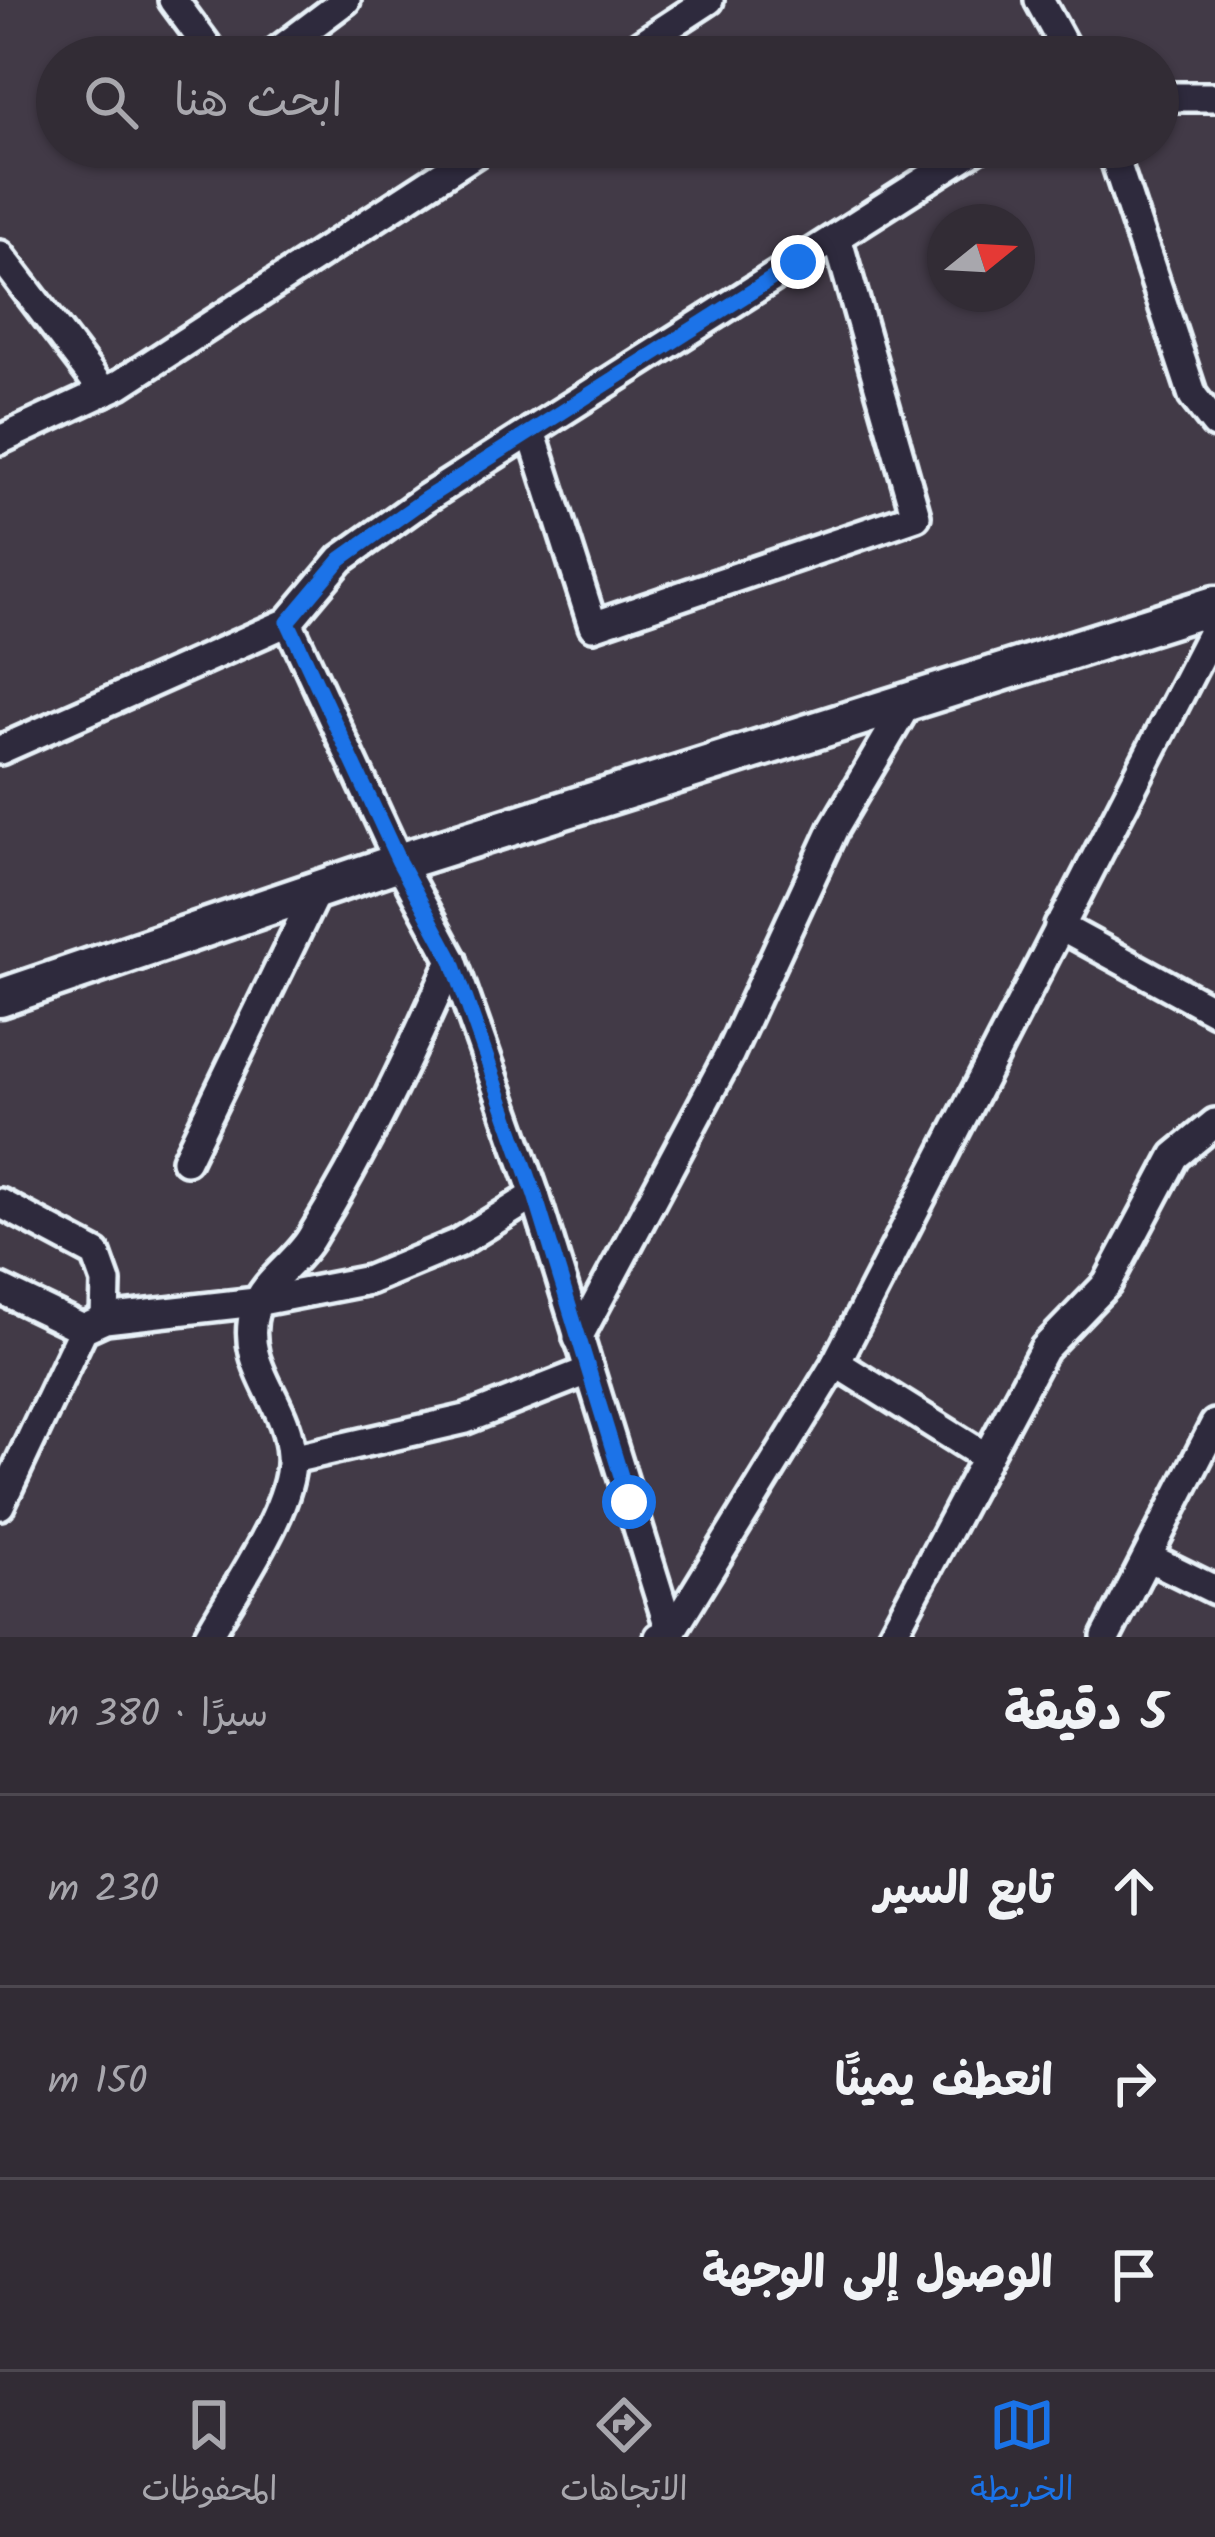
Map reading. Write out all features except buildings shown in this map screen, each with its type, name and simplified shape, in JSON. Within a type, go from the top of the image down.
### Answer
[{"type":"street","points":[[173,0],[200,36]]},
{"type":"street","points":[[298,36],[346,0]]},
{"type":"street","points":[[654,36],[709,0]]},
{"type":"street","points":[[1039,0],[1059,36]]},
{"type":"street","points":[[1179,94],[1215,98]]},
{"type":"street","points":[[0,440],[104,392],[451,168]]},
{"type":"street","points":[[0,750],[288,622],[341,559],[531,431],[946,168]]},
{"type":"street","points":[[1118,168],[1193,396],[1215,424]]},
{"type":"street","points":[[531,431],[592,626],[916,516],[836,237]]},
{"type":"street","points":[[0,255],[104,392]]},
{"type":"street","points":[[0,998],[318,888],[1215,605]]},
{"type":"street","points":[[288,622],[399,862],[452,960],[535,1195],[667,1636]]},
{"type":"street","points":[[667,1636],[836,1363],[1215,626]]},
{"type":"street","points":[[578,1338],[729,1055],[834,828],[909,701]]},
{"type":"street","points":[[186,1160],[318,888]]},
{"type":"street","points":[[1059,926],[1215,1011]]},
{"type":"street","points":[[208,1637],[281,1504],[292,1459],[286,1431],[252,1359],[248,1338],[256,1302],[310,1241],[391,1096],[452,960]]},
{"type":"street","points":[[891,1637],[1044,1349],[1107,1283],[1175,1156],[1215,1123]]},
{"type":"street","points":[[0,1289],[94,1324],[256,1302],[368,1280],[458,1243],[535,1195]]},
{"type":"street","points":[[0,1203],[96,1255],[106,1282],[94,1324],[1,1503]]},
{"type":"street","points":[[836,1363],[986,1457]]},
{"type":"street","points":[[292,1459],[466,1419],[588,1371]]},
{"type":"street","points":[[1106,1637],[1215,1424]]},
{"type":"street","points":[[1148,1557],[1215,1590]]},
{"type":"route","points":[[629,1502],[535,1195],[452,960],[399,862],[288,622],[341,559],[425,499],[798,262]]}]
